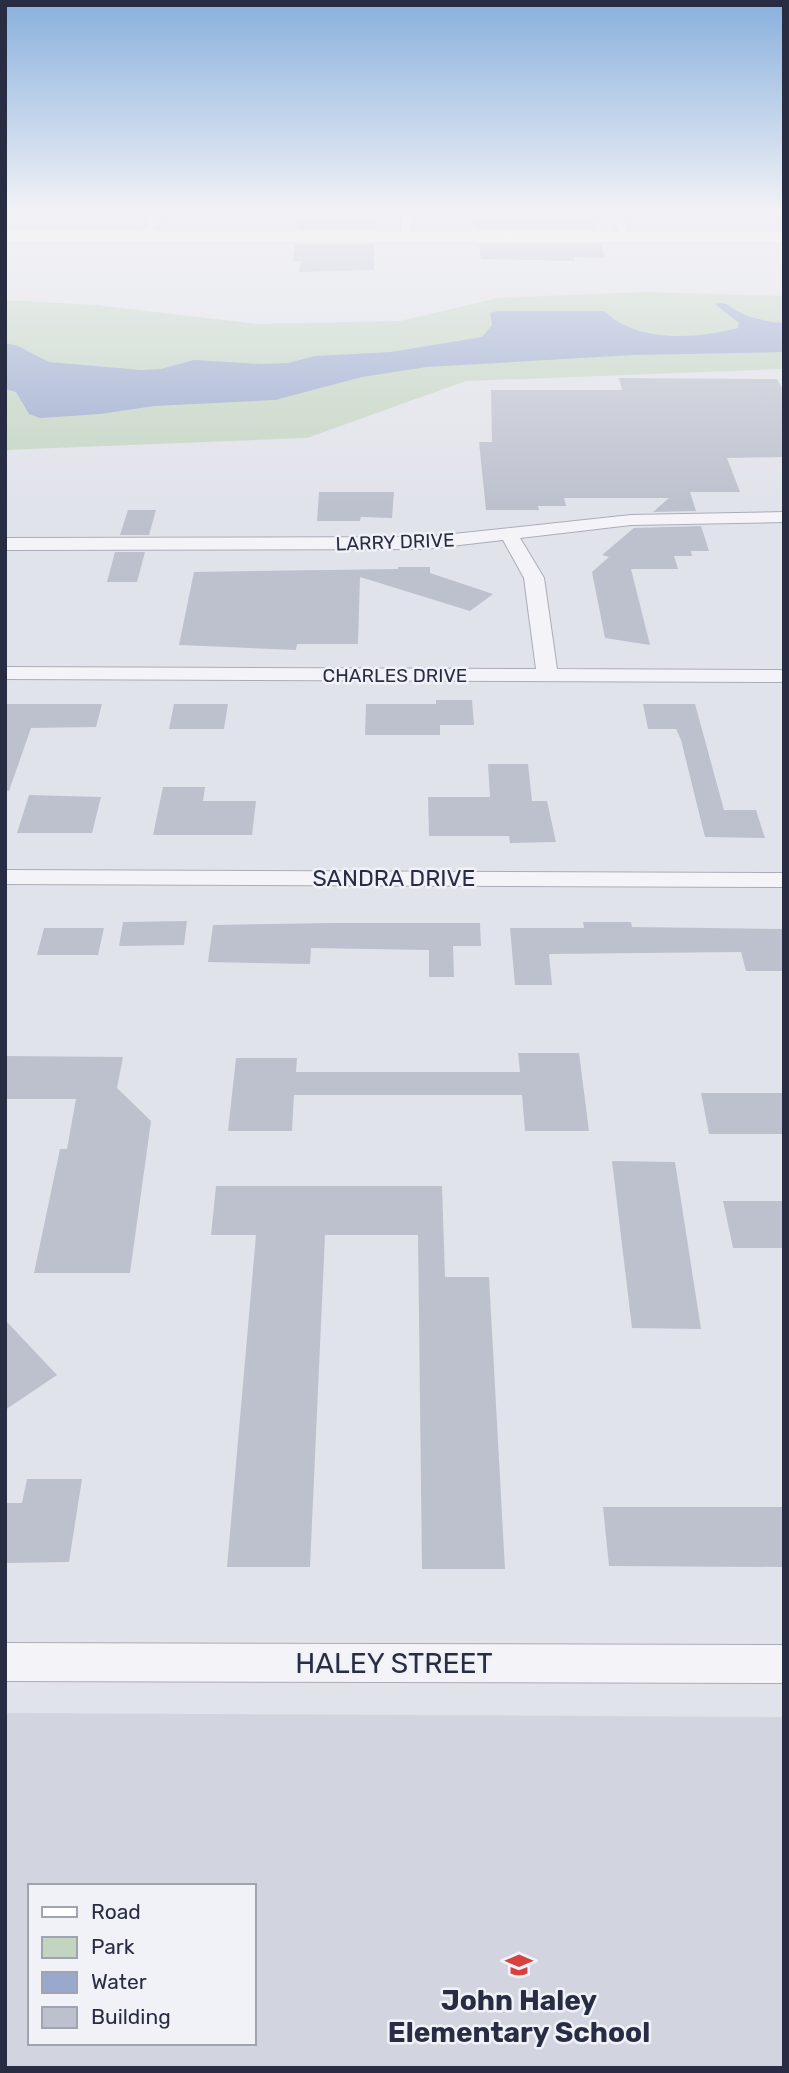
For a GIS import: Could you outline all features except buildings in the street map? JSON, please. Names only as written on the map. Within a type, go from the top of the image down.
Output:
[{"type":"street","name":"LARRY DRIVE","points":[[5,544],[425,543],[644,519],[784,517]]},
{"type":"street","points":[[509,534],[534,578],[547,675]]},
{"type":"street","name":"CHARLES DRIVE","points":[[5,673],[784,676]]},
{"type":"street","name":"SANDRA DRIVE","points":[[5,877],[784,880]]},
{"type":"street","name":"HALEY STREET","points":[[5,1662],[784,1664]]},
{"type":"shaded area","name":"John Haley Elementary School","points":[[5,1713],[784,1717],[784,2068],[5,2068]]},
{"type":"green space","points":[[5,311],[145,311],[259,324],[400,321],[444,311],[784,311],[784,369],[466,381],[307,438],[5,450]]},
{"type":"water","points":[[497,311],[604,311],[633,329],[668,336],[722,332],[738,328],[739,323],[724,311],[737,311],[755,318],[784,323],[784,352],[634,355],[427,367],[362,377],[275,400],[154,406],[100,414],[40,418],[29,414],[16,392],[5,389],[5,343],[18,346],[49,362],[141,370],[161,369],[194,360],[288,363],[315,356],[391,352],[482,337],[492,325],[490,313]]},
{"type":"place","name":"John Haley Elementary School","points":[[519,1965]]}]
